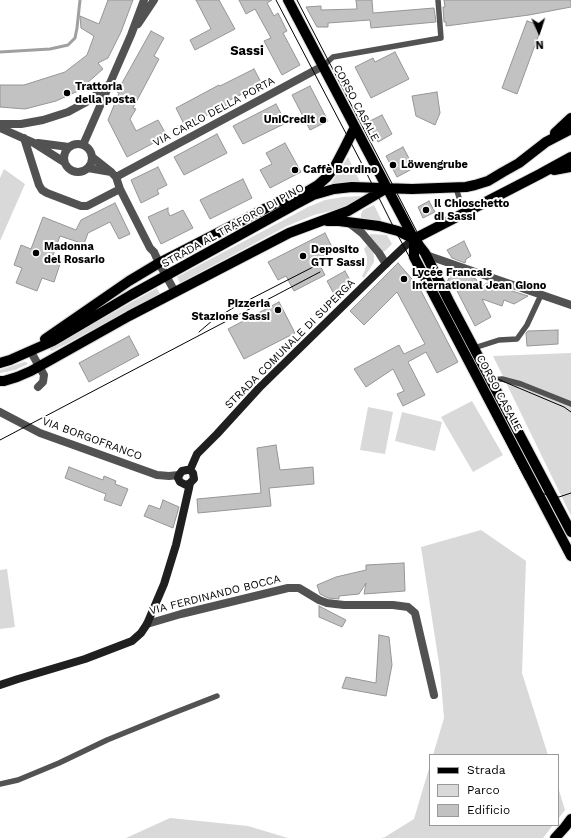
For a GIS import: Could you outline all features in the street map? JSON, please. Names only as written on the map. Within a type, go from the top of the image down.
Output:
[{"type":"main road","name":"CORSO CASALE","points":[[288,0],[414,239],[426,255],[571,532]]},
{"type":"main road","points":[[546,142],[571,118]]},
{"type":"main road","points":[[31,352],[43,340],[129,281],[159,263],[278,202],[303,194],[318,185],[334,168],[355,127]]},
{"type":"main road","points":[[546,142],[571,129]]},
{"type":"main road","name":"STRADA AL TRAFORO DI PINO","points":[[0,363],[31,352],[53,341],[125,298],[313,196],[334,189],[352,187],[412,189],[466,187],[488,181],[519,163],[546,142]]},
{"type":"main road","points":[[320,221],[348,222],[379,226],[395,230],[414,239],[571,157]]},
{"type":"main road","points":[[540,174],[571,167]]},
{"type":"main road","points":[[0,381],[17,377],[289,233],[348,211],[387,188]]},
{"type":"main road","points":[[294,205],[303,194],[321,193]]},
{"type":"main road","name":"CORSO CASALE","points":[[414,239],[414,257],[571,556]]},
{"type":"main road","points":[[555,838],[565,828],[571,819]]},
{"type":"street","points":[[83,145],[131,35],[144,0]]},
{"type":"street","points":[[131,35],[154,0]]},
{"type":"street","name":"VIA CARLO DELLA PORTA","points":[[113,174],[323,66]]},
{"type":"street","points":[[0,124],[21,124],[43,120],[68,112],[90,100],[110,83]]},
{"type":"street","points":[[0,128],[34,143],[64,162],[69,170],[79,173],[84,171],[90,165],[92,157],[91,152],[83,145],[78,144],[68,147],[34,143]]},
{"type":"street","points":[[24,138],[39,185],[42,190],[47,193],[81,206],[87,206],[120,189]]},
{"type":"street","points":[[64,162],[64,154],[68,147]]},
{"type":"street","points":[[92,157],[113,174],[150,248],[154,252],[175,292]]},
{"type":"street","points":[[88,168],[113,174]]},
{"type":"street","points":[[348,222],[362,233],[386,264]]},
{"type":"street","name":"STRADA COMUNALE DI SUPERGA","points":[[190,470],[197,454],[259,388],[386,264],[414,239]]},
{"type":"street","points":[[426,255],[571,305]]},
{"type":"street","points":[[31,352],[44,376],[43,382],[38,387]]},
{"type":"street","name":"VIA BORGOFRANCO","points":[[0,412],[40,433],[157,475],[179,475]]},
{"type":"street","points":[[0,685],[85,659],[132,641],[141,633],[147,624],[164,584],[176,545],[190,484],[194,477],[190,470],[182,471],[179,475],[179,480],[186,485],[190,484]]},
{"type":"street","name":"VIA FERDINANDO BOCCA","points":[[147,624],[181,614],[288,588],[299,588],[327,603],[344,605],[393,605],[408,607],[415,613],[434,695]]},
{"type":"lane","points":[[323,66],[334,57],[441,38],[438,0]]},
{"type":"lane","points":[[456,188],[465,213]]},
{"type":"lane","points":[[474,348],[499,340],[517,338],[527,325],[541,295]]},
{"type":"lane","points":[[491,380],[502,380],[521,384],[571,404]]},
{"type":"lane","points":[[0,784],[18,780],[164,716],[217,696]]},
{"type":"green space","points":[[348,157],[360,182],[330,185]]},
{"type":"green space","points":[[4,169],[25,184],[0,241],[0,178]]},
{"type":"green space","points":[[362,196],[363,198],[339,209],[314,215],[287,226],[180,283],[177,277],[308,207],[325,200]]},
{"type":"green space","points":[[374,205],[382,221],[361,218],[363,210]]},
{"type":"green space","points":[[370,234],[387,235],[392,244],[385,251],[381,252],[370,237]]},
{"type":"green space","points":[[367,245],[373,252],[374,262],[364,278],[362,276],[367,263],[367,257],[364,249]]},
{"type":"green space","points":[[157,288],[160,294],[66,344],[52,351],[50,350],[50,348]]},
{"type":"green space","points":[[571,353],[571,516],[493,356]]},
{"type":"green space","points":[[24,362],[28,364],[15,370],[0,373],[0,370]]},
{"type":"green space","points":[[472,401],[503,455],[473,472],[441,417]]},
{"type":"green space","points":[[368,407],[393,412],[385,454],[360,450]]},
{"type":"green space","points":[[402,412],[442,422],[435,451],[395,441]]},
{"type":"green space","points":[[481,530],[526,561],[522,673],[548,754],[433,754],[444,718],[440,670],[421,547]]},
{"type":"green space","points":[[7,569],[15,627],[0,629],[0,570]]},
{"type":"green space","points":[[429,768],[429,826],[552,826],[543,838],[381,838],[414,819]]},
{"type":"green space","points":[[559,790],[565,810],[559,818]]},
{"type":"green space","points":[[170,818],[248,826],[288,838],[126,838]]},
{"type":"building","points":[[108,0],[133,0],[121,32],[108,58],[98,63],[103,69],[78,91],[56,101],[25,109],[0,107],[0,85],[24,85],[65,72],[87,55],[94,36],[81,28],[80,16],[99,24]]},
{"type":"building","points":[[196,0],[219,0],[235,29],[195,50],[190,40],[211,29]]},
{"type":"building","points":[[239,0],[272,0],[267,3],[274,16],[278,13],[287,31],[283,33],[300,65],[282,75],[264,41],[271,38],[255,9],[246,14]]},
{"type":"building","points":[[356,0],[372,0],[373,13],[434,8],[436,22],[371,28],[370,20],[328,23],[328,27],[317,27],[306,7],[321,6],[321,10],[357,9]]},
{"type":"building","points":[[444,0],[571,0],[571,7],[529,15],[446,26],[446,22],[444,22]]},
{"type":"building","points":[[527,21],[542,26],[517,94],[502,88]]},
{"type":"building","points":[[151,31],[164,38],[154,56],[159,59],[133,108],[136,109],[130,119],[136,131],[158,120],[167,136],[127,157],[108,120],[119,93],[117,92]]},
{"type":"building","points":[[395,52],[409,79],[371,98],[355,67],[373,58],[375,62]]},
{"type":"building","points":[[254,69],[262,84],[228,101],[229,104],[185,126],[176,108],[219,85],[220,86]]},
{"type":"building","points":[[310,86],[328,121],[310,130],[292,95]]},
{"type":"building","points":[[437,92],[440,113],[435,125],[416,116],[412,96]]},
{"type":"building","points":[[276,104],[286,123],[243,144],[233,126]]},
{"type":"building","points":[[382,115],[392,134],[378,142],[368,122]]},
{"type":"building","points":[[217,134],[227,153],[184,175],[174,157]]},
{"type":"building","points":[[285,143],[301,172],[270,188],[260,170],[272,164],[266,153]]},
{"type":"building","points":[[403,147],[414,168],[397,177],[386,156]]},
{"type":"building","points":[[158,167],[167,185],[157,190],[159,194],[141,203],[131,180]]},
{"type":"building","points":[[243,179],[252,198],[210,219],[200,200]]},
{"type":"building","name":"Il Chioschetto di Sassi","points":[[429,201],[435,212],[423,218],[418,207]]},
{"type":"building","name":"Madonna del Rosario","points":[[115,203],[130,234],[119,239],[110,222],[88,233],[84,244],[60,236],[52,258],[61,261],[54,282],[42,278],[37,291],[16,283],[22,268],[14,265],[21,245],[31,249],[43,217],[76,230],[81,220]]},
{"type":"building","points":[[168,208],[170,216],[183,210],[193,228],[161,244],[148,217]]},
{"type":"building","name":"Deposito GTT Sassi","points":[[325,233],[334,251],[317,260],[325,275],[294,291],[286,276],[278,280],[268,262]]},
{"type":"building","points":[[464,241],[471,256],[466,259],[465,263],[452,258],[447,250]]},
{"type":"building","points":[[398,263],[419,287],[458,362],[437,373],[426,352],[408,362],[425,395],[403,406],[397,394],[404,391],[393,369],[366,387],[354,369],[399,345],[404,354],[425,344],[397,292],[364,325],[350,311]]},
{"type":"building","points":[[453,270],[476,279],[480,288],[487,283],[528,296],[514,304],[504,300],[502,306],[482,299],[491,317],[475,326],[454,285],[447,282]]},
{"type":"building","points":[[345,271],[352,284],[334,294],[327,281]]},
{"type":"building","points":[[279,302],[295,333],[244,359],[228,329]]},
{"type":"building","points":[[558,330],[558,344],[527,346],[526,333],[528,331]]},
{"type":"building","points":[[129,336],[139,355],[89,382],[79,363]]},
{"type":"building","points":[[276,445],[280,470],[313,467],[314,484],[269,488],[271,506],[198,513],[197,499],[261,493],[257,448]]},
{"type":"building","points":[[69,467],[103,480],[104,476],[116,481],[115,484],[128,489],[121,506],[104,500],[106,494],[65,478]]},
{"type":"building","points":[[163,500],[179,507],[173,528],[144,516],[149,505],[160,509]]},
{"type":"building","points":[[404,563],[405,591],[364,594],[366,583],[359,594],[339,596],[339,599],[328,598],[320,594],[317,585],[336,577],[366,570],[366,565]]},
{"type":"building","points":[[319,606],[346,620],[342,627],[319,617]]},
{"type":"building","points":[[379,635],[389,637],[392,665],[386,696],[342,688],[346,677],[376,683]]},
{"type":"waterway","points":[[0,52],[50,49],[68,45],[75,38],[80,0]]},
{"type":"tram line","points":[[276,0],[526,480],[536,490],[549,496],[559,497],[571,493]]},
{"type":"tram line","points":[[297,0],[490,373],[496,378],[564,407],[571,412]]},
{"type":"tram line","points":[[199,332],[213,320],[233,308],[317,265]]},
{"type":"tram line","points":[[0,440],[320,272]]},
{"type":"place","name":"Trattoria della posta","points":[[67,93]]},
{"type":"place","name":"UniCredit","points":[[323,120]]},
{"type":"place","name":"Löwengrube","points":[[393,165]]},
{"type":"place","name":"Caffè Bordino","points":[[295,170]]},
{"type":"place","name":"Il Chioschetto di Sassi","points":[[426,210]]},
{"type":"place","name":"Madonna del Rosario","points":[[36,253]]},
{"type":"place","name":"Deposito GTT Sassi","points":[[303,256]]},
{"type":"place","name":"Lycée Francais International Jean Giono","points":[[404,279]]},
{"type":"place","name":"Pizzeria Stazione Sassi","points":[[278,310]]},
{"type":"district","name":"Sassi","points":[[247,51]]}]
